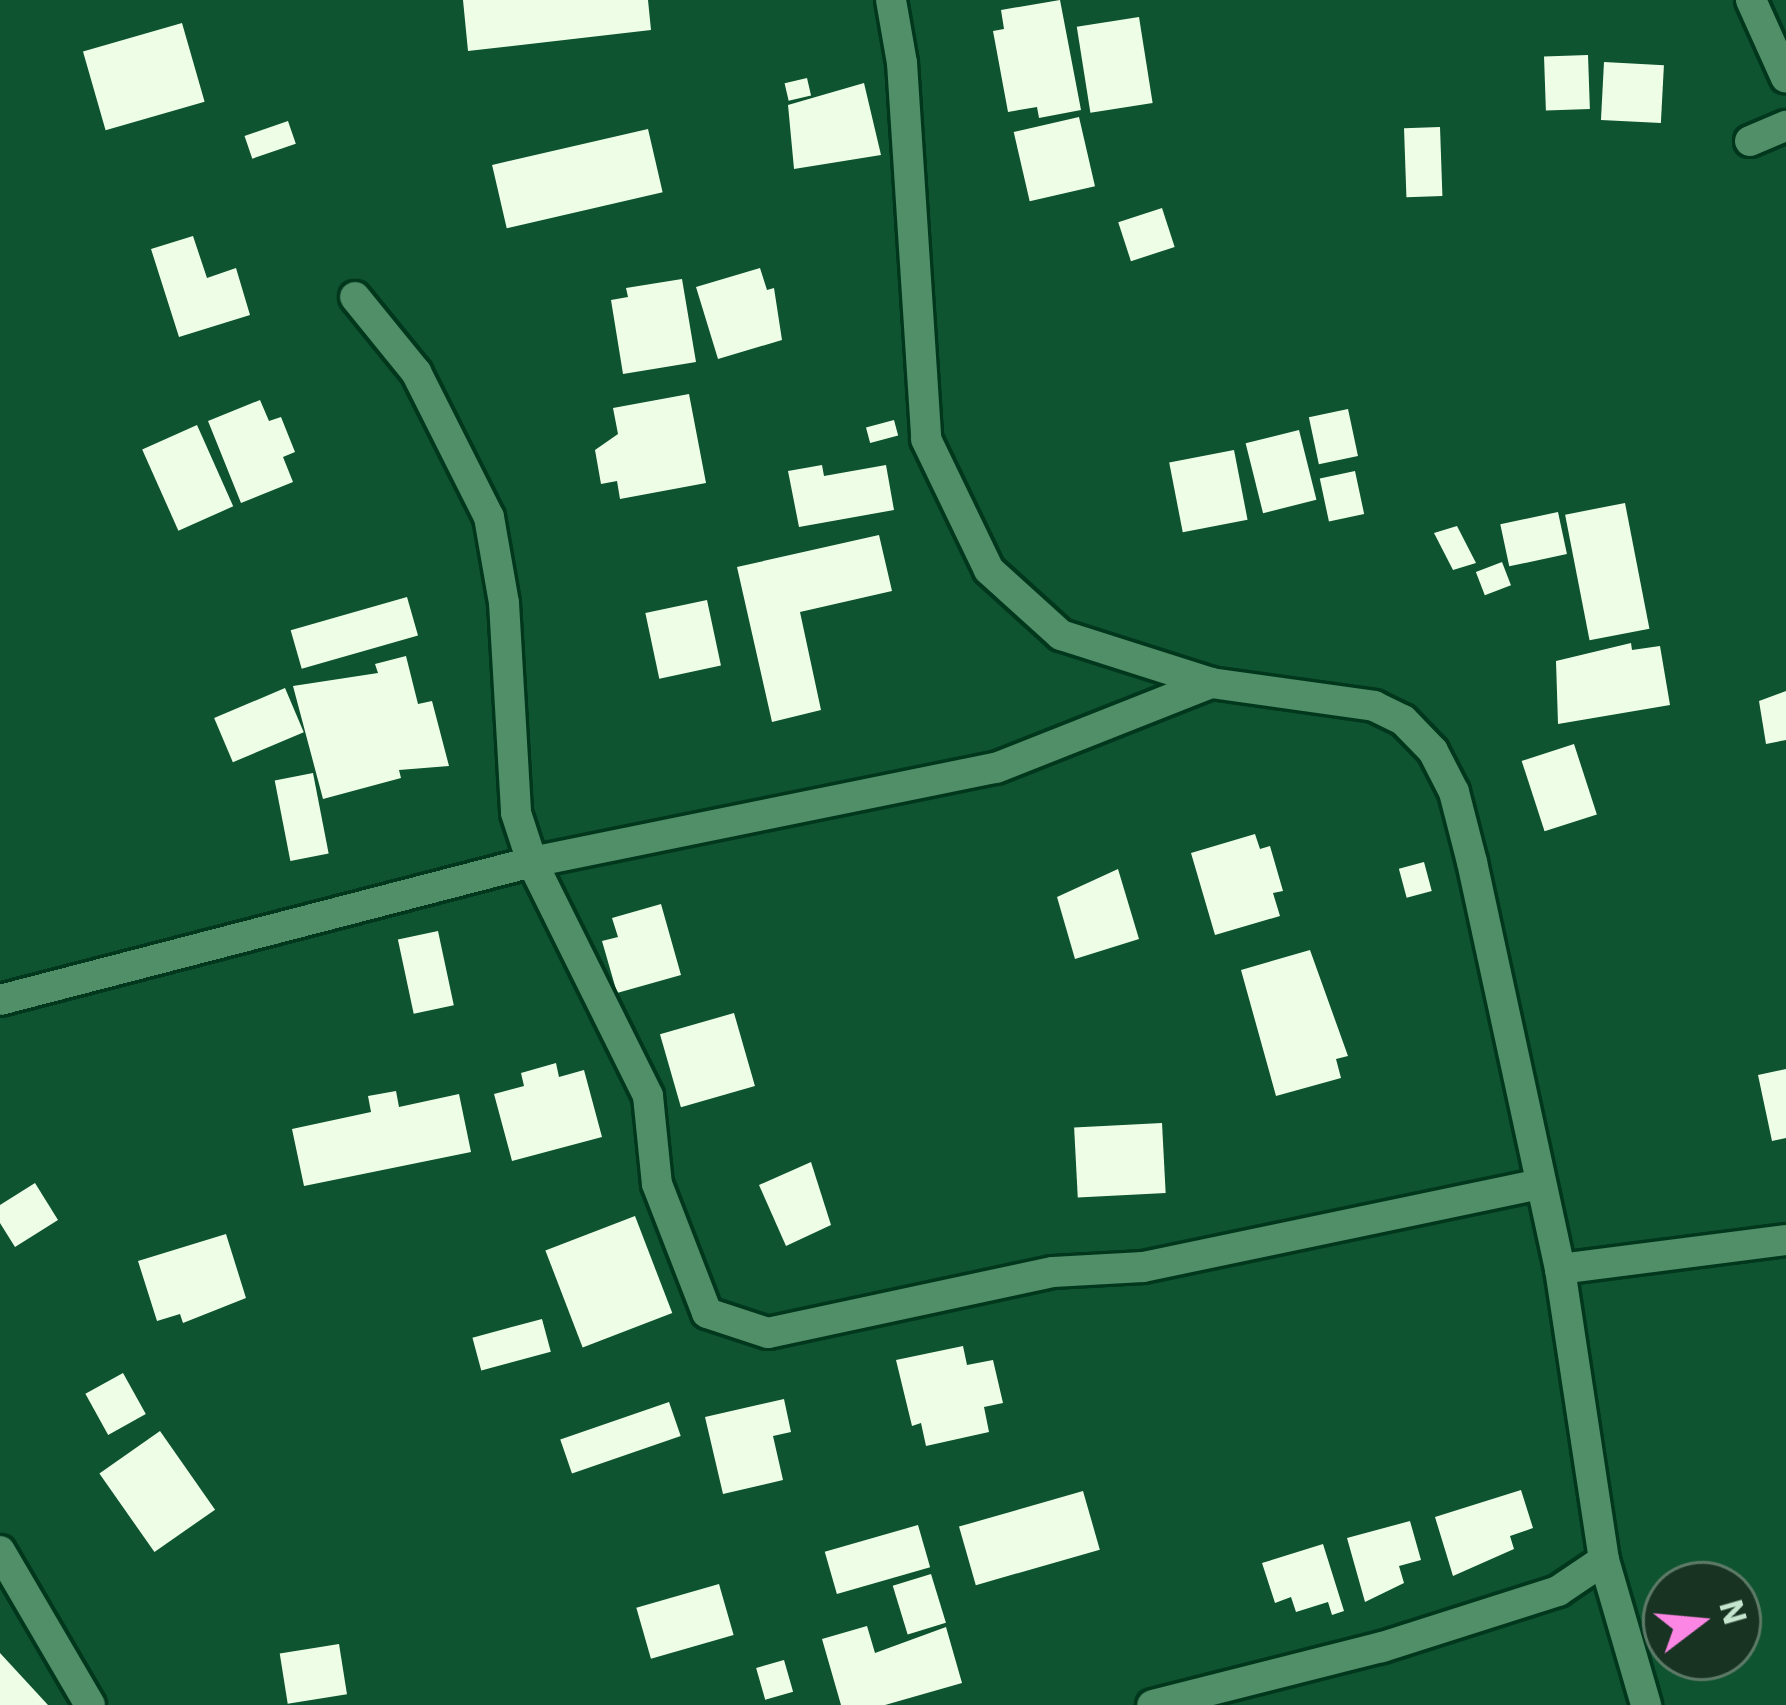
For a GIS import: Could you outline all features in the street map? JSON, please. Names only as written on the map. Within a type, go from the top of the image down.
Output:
[{"type":"street","points":[[891,0],[926,440],[988,570],[1060,635],[1211,683],[1374,706],[1403,720],[1433,751],[1454,792],[1560,1269],[1604,1560],[1646,1705]]},
{"type":"street","points":[[1751,0],[1786,78]]},
{"type":"street","points":[[1750,141],[1786,126]]},
{"type":"street","points":[[355,297],[416,372],[489,517],[504,603],[516,813],[532,862],[648,1096],[657,1184],[707,1313],[768,1333],[1053,1272],[1143,1267],[1540,1184]]},
{"type":"street","points":[[0,1000],[532,862],[996,768],[1211,683]]},
{"type":"street","points":[[1560,1269],[1786,1240]]},
{"type":"street","points":[[0,1551],[90,1705]]},
{"type":"street","points":[[1152,1705],[1382,1647],[1558,1591],[1604,1560]]},
{"type":"building","points":[[463,0],[648,0],[651,30],[468,51]]},
{"type":"building","points":[[1060,0],[1081,110],[1039,118],[1037,107],[1008,112],[993,31],[1004,29],[1001,10]]},
{"type":"building","points":[[1139,17],[1153,103],[1090,113],[1077,27]]},
{"type":"building","points":[[182,23],[205,102],[106,130],[83,51]]},
{"type":"building","points":[[1588,55],[1590,109],[1546,111],[1544,57]]},
{"type":"building","points":[[1604,62],[1664,65],[1661,123],[1601,120]]},
{"type":"building","points":[[807,78],[811,96],[789,101],[785,83]]},
{"type":"building","points":[[864,83],[881,155],[794,169],[788,105]]},
{"type":"building","points":[[1079,117],[1095,186],[1030,201],[1014,132]]},
{"type":"building","points":[[288,121],[296,144],[252,159],[245,136]]},
{"type":"building","points":[[1440,127],[1442,196],[1406,197],[1404,128]]},
{"type":"building","points":[[648,129],[663,192],[507,228],[492,165]]},
{"type":"building","points":[[1162,208],[1175,247],[1131,261],[1118,222]]},
{"type":"building","points":[[193,236],[207,278],[236,268],[250,315],[179,337],[151,249]]},
{"type":"building","points":[[760,268],[767,290],[774,288],[782,340],[718,359],[696,287]]},
{"type":"building","points":[[682,279],[696,362],[623,374],[611,300],[628,297],[626,288]]},
{"type":"building","points":[[689,394],[706,483],[620,499],[617,481],[601,484],[595,450],[618,434],[613,408]]},
{"type":"building","points":[[260,400],[269,421],[281,417],[295,452],[283,457],[293,482],[241,503],[208,421]]},
{"type":"building","points":[[1348,409],[1358,456],[1319,464],[1309,417]]},
{"type":"building","points":[[894,420],[898,435],[870,443],[866,428]]},
{"type":"building","points":[[197,425],[233,506],[178,531],[142,449]]},
{"type":"building","points":[[1299,430],[1316,500],[1263,513],[1246,443]]},
{"type":"building","points":[[1234,450],[1248,520],[1183,532],[1169,463]]},
{"type":"building","points":[[822,465],[824,476],[886,465],[894,510],[799,527],[788,471]]},
{"type":"building","points":[[1355,471],[1364,514],[1329,522],[1320,478]]},
{"type":"building","points":[[1625,503],[1649,629],[1590,640],[1565,515]]},
{"type":"building","points":[[1558,512],[1567,554],[1509,566],[1500,524]]},
{"type":"building","points":[[1457,526],[1476,563],[1453,570],[1434,533]]},
{"type":"building","points":[[879,535],[892,591],[800,612],[821,710],[772,722],[737,567]]},
{"type":"building","points":[[1502,562],[1511,585],[1485,595],[1476,572]]},
{"type":"building","points":[[407,597],[418,635],[302,669],[291,630]]},
{"type":"building","points":[[707,600],[721,666],[659,679],[645,613]]},
{"type":"building","points":[[1631,643],[1632,650],[1660,646],[1670,705],[1558,724],[1556,661]]},
{"type":"building","points":[[406,656],[418,704],[432,701],[449,766],[399,770],[401,778],[323,799],[293,686],[378,673],[375,664]]},
{"type":"building","points":[[285,688],[304,732],[233,762],[214,718]]},
{"type":"building","points":[[1786,691],[1786,740],[1766,744],[1759,701]]},
{"type":"building","points":[[1574,744],[1597,814],[1545,831],[1522,761]]},
{"type":"building","points":[[313,773],[329,853],[290,861],[275,780]]},
{"type":"building","points":[[1255,834],[1260,849],[1270,846],[1283,891],[1273,893],[1280,916],[1215,935],[1191,853]]},
{"type":"building","points":[[1424,862],[1432,891],[1407,898],[1399,869]]},
{"type":"building","points":[[1118,869],[1139,939],[1075,959],[1057,897]]},
{"type":"building","points":[[661,904],[681,975],[617,993],[602,941],[618,937],[612,918]]},
{"type":"building","points":[[438,931],[454,1005],[414,1014],[398,940]]},
{"type":"building","points":[[1310,950],[1348,1056],[1336,1059],[1341,1078],[1276,1096],[1241,970]]},
{"type":"building","points":[[734,1013],[755,1086],[681,1107],[660,1034]]},
{"type":"building","points":[[556,1063],[559,1077],[584,1070],[602,1137],[512,1161],[494,1094],[524,1086],[521,1073]]},
{"type":"building","points":[[1786,1069],[1786,1138],[1772,1141],[1758,1075]]},
{"type":"building","points":[[396,1091],[399,1107],[459,1094],[471,1152],[304,1186],[292,1129],[371,1112],[368,1096]]},
{"type":"building","points":[[1162,1123],[1166,1193],[1078,1198],[1074,1128]]},
{"type":"building","points":[[811,1162],[831,1225],[786,1246],[759,1185]]},
{"type":"building","points":[[35,1183],[58,1220],[15,1247],[0,1223],[0,1205]]},
{"type":"building","points":[[635,1216],[672,1313],[583,1347],[545,1250]]},
{"type":"building","points":[[226,1234],[246,1298],[183,1323],[180,1314],[157,1321],[138,1261]]},
{"type":"building","points":[[542,1319],[551,1352],[481,1370],[472,1338]]},
{"type":"building","points":[[963,1346],[967,1365],[993,1360],[1003,1403],[984,1407],[989,1432],[926,1446],[921,1423],[912,1426],[896,1360]]},
{"type":"building","points":[[123,1373],[146,1414],[108,1435],[85,1394]]},
{"type":"building","points":[[784,1399],[791,1432],[773,1436],[783,1480],[723,1494],[705,1417]]},
{"type":"building","points":[[669,1402],[681,1436],[572,1473],[560,1439]]},
{"type":"building","points":[[160,1431],[215,1510],[154,1552],[99,1473]]},
{"type":"building","points":[[1521,1490],[1533,1528],[1510,1536],[1514,1549],[1453,1576],[1435,1517]]},
{"type":"building","points":[[1083,1491],[1100,1550],[976,1585],[959,1527]]},
{"type":"building","points":[[1410,1521],[1421,1560],[1399,1566],[1404,1583],[1365,1602],[1347,1538]]},
{"type":"building","points":[[918,1525],[930,1567],[837,1594],[825,1552]]},
{"type":"building","points":[[1323,1544],[1344,1611],[1332,1615],[1328,1602],[1296,1612],[1291,1597],[1275,1603],[1262,1563]]},
{"type":"building","points":[[931,1574],[946,1623],[908,1634],[893,1586]]},
{"type":"building","points":[[719,1584],[734,1635],[651,1659],[636,1608]]},
{"type":"building","points":[[867,1626],[875,1653],[946,1627],[962,1683],[885,1705],[841,1705],[822,1639]]},
{"type":"building","points":[[339,1644],[347,1694],[288,1704],[280,1653]]},
{"type":"building","points":[[0,1653],[48,1705],[0,1705]]},
{"type":"building","points":[[784,1660],[793,1692],[765,1700],[756,1668]]}]
